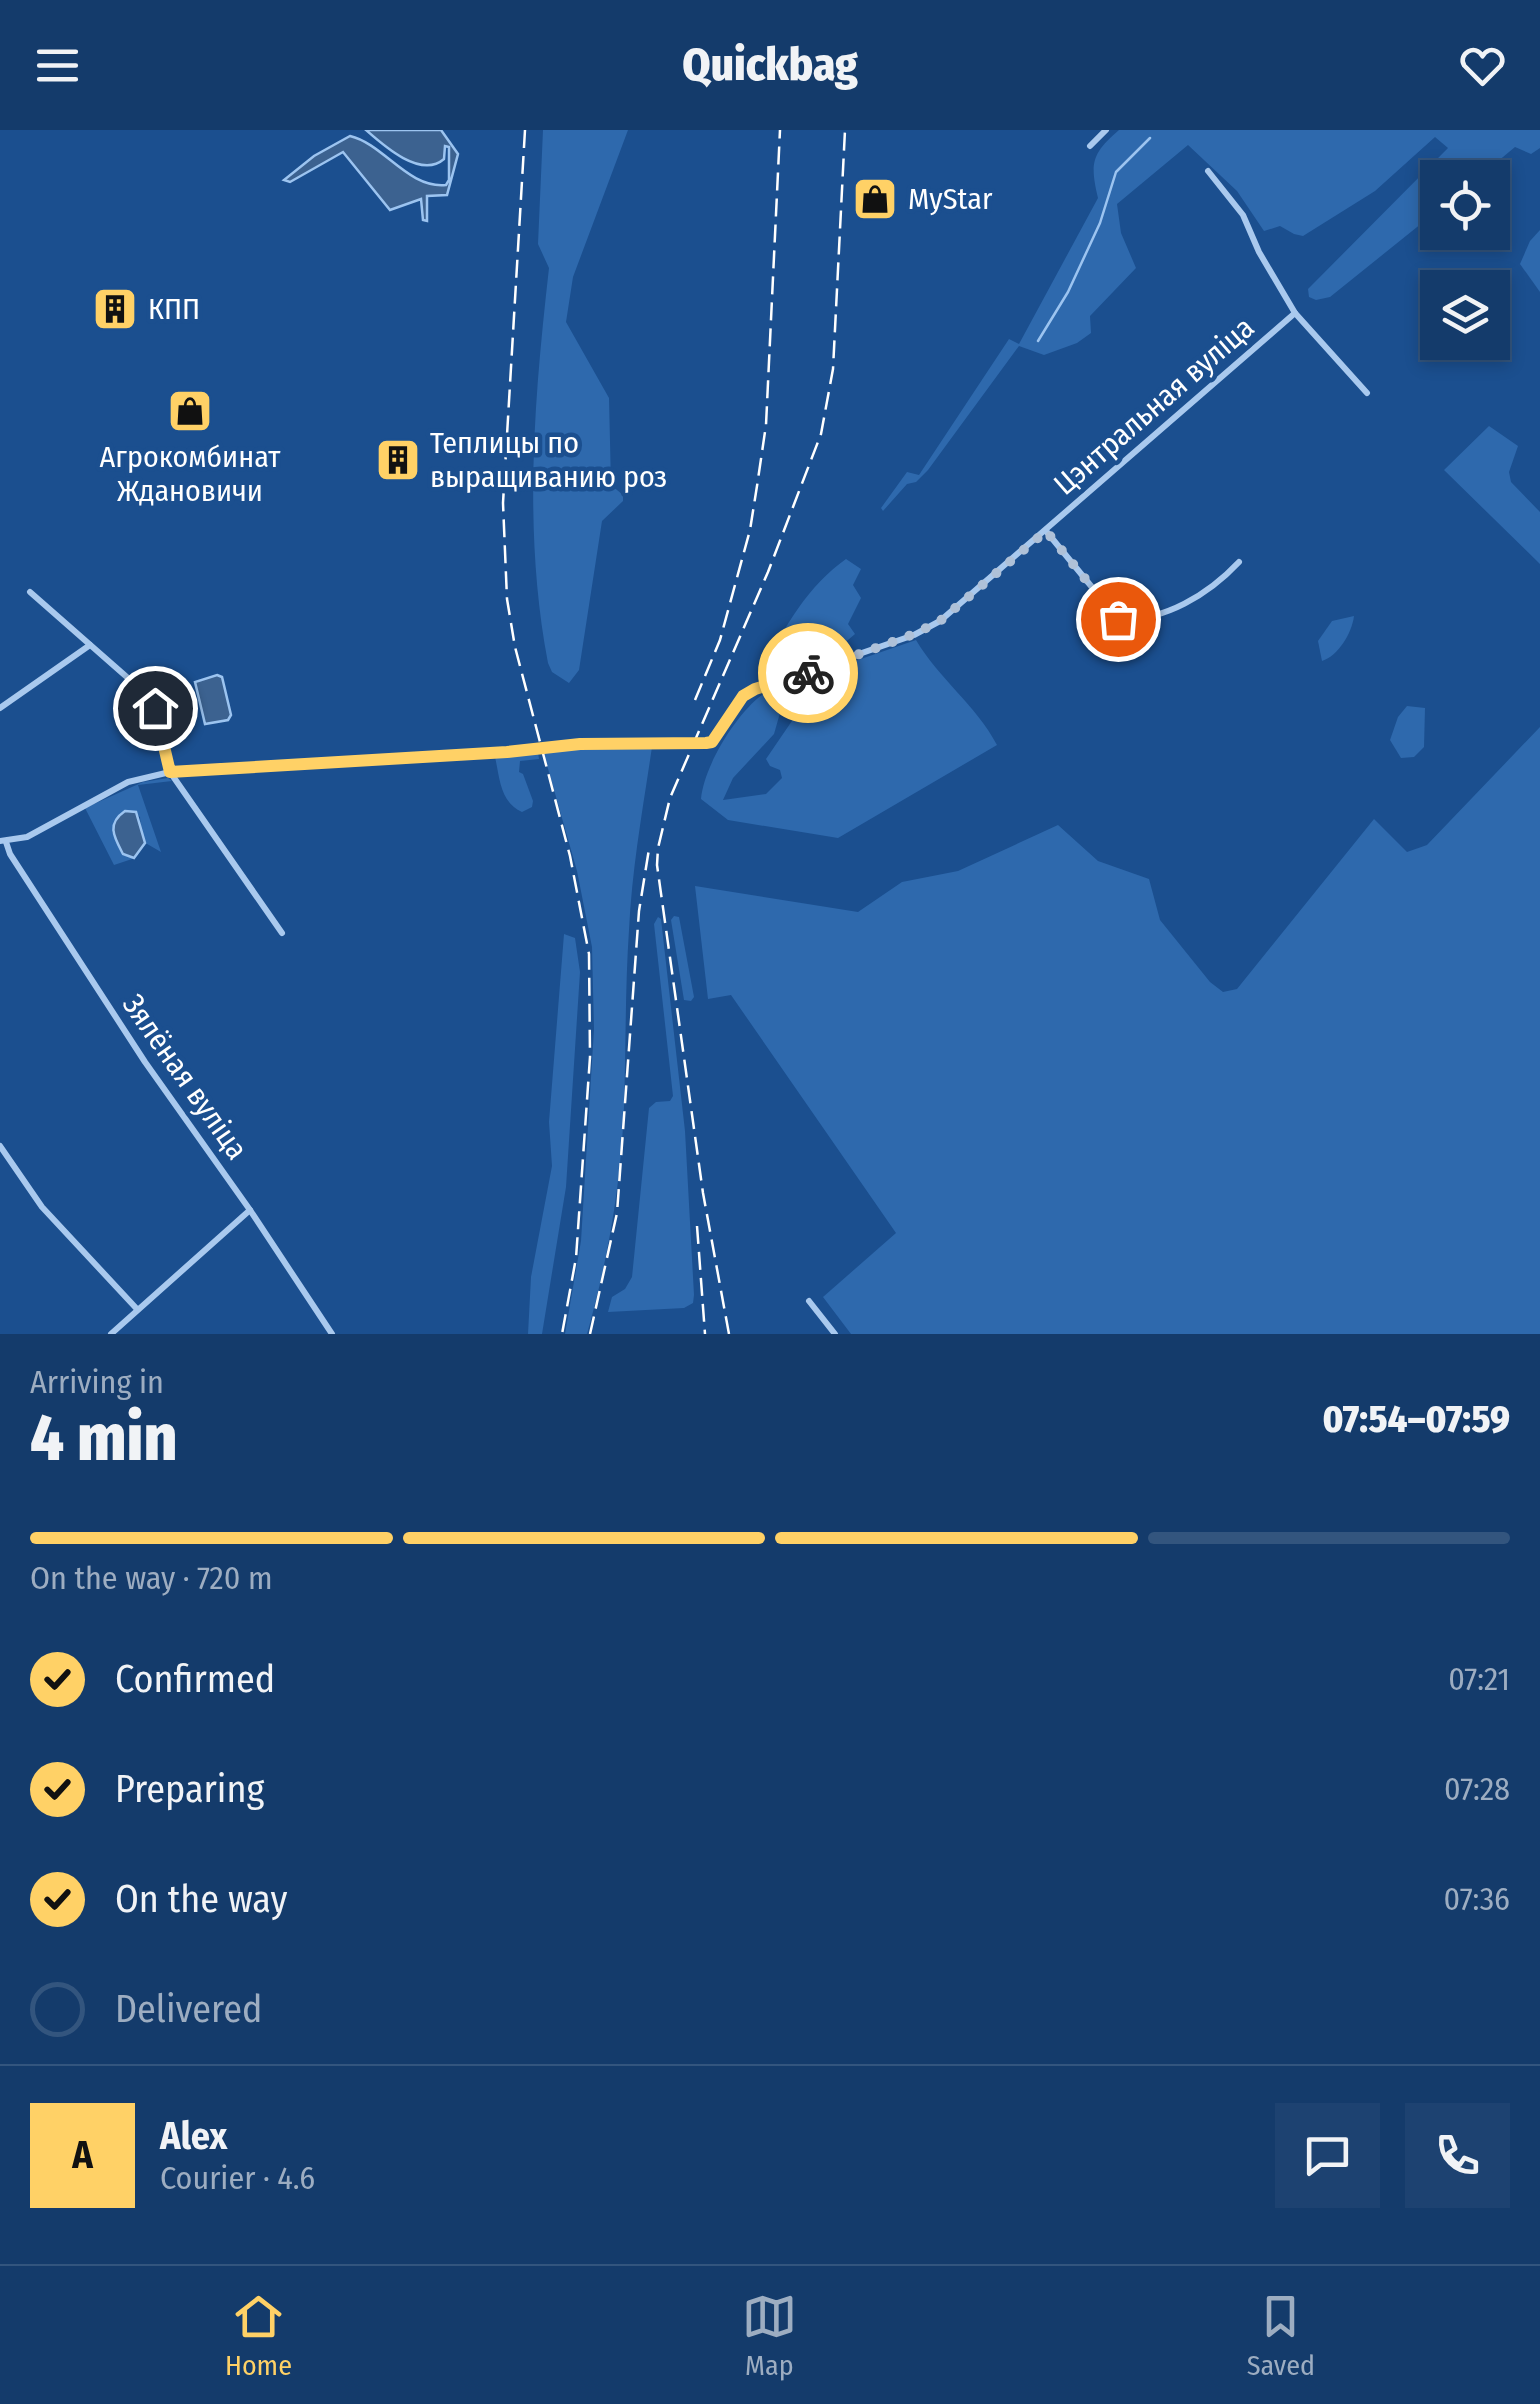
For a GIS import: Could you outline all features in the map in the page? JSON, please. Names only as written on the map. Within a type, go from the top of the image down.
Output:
[{"type":"street","points":[[1090,146],[1106,130]]},
{"type":"street","points":[[1208,170],[1242,215],[1295,313],[1368,393]]},
{"type":"street","name":"Цэнтральная вуліца","points":[[3,842],[27,837],[114,788],[170,772],[507,752],[580,744],[712,742],[743,696],[755,689],[940,621],[1295,313]]},
{"type":"street","points":[[1046,531],[1118,619],[1132,619],[1192,602],[1239,562]]},
{"type":"street","points":[[30,592],[146,694],[155,708],[170,772],[282,933]]},
{"type":"street","points":[[0,708],[90,645]]},
{"type":"street","name":"Зялёная вуліца","points":[[3,842],[127,1036],[332,1334]]},
{"type":"street","points":[[0,1146],[42,1207],[136,1308]]},
{"type":"street","points":[[111,1334],[250,1210]]},
{"type":"street","points":[[809,1301],[835,1334]]},
{"type":"shaded area","points":[[366,130],[441,130],[458,154],[447,195],[427,196],[427,221],[423,220],[421,199],[390,210],[343,152],[290,182],[284,180],[314,156],[350,136],[420,180],[446,185],[449,147],[445,146],[444,159],[435,164],[414,163]]},
{"type":"shaded area","points":[[543,130],[628,130],[573,277],[566,322],[609,398],[611,485],[623,495],[623,501],[602,521],[579,670],[569,683],[552,672],[548,663],[540,614],[533,515],[539,367],[549,268],[538,244]]},
{"type":"shaded area","points":[[1119,130],[1540,130],[1540,148],[1531,154],[1515,147],[1499,160],[1436,160],[1448,148],[1435,137],[1375,191],[1303,236],[1280,226],[1264,231],[1237,191],[1188,145],[1117,204],[1121,233],[1136,268],[1090,316],[1091,333],[1077,343],[1044,355],[1019,346],[928,470],[916,482],[907,484],[883,511],[881,508],[907,472],[919,475],[1009,339],[1019,344],[1098,198],[1094,168],[1103,146]]},
{"type":"shaded area","points":[[1420,176],[1420,225],[1330,297],[1316,300],[1309,297],[1308,289]]},
{"type":"shaded area","points":[[1540,230],[1540,292],[1520,264],[1530,241]]},
{"type":"shaded area","points":[[1489,426],[1518,446],[1509,472],[1511,482],[1540,512],[1540,564],[1444,470]]},
{"type":"shaded area","points":[[846,559],[861,569],[853,585],[861,598],[848,624],[855,634],[821,663],[771,678],[766,668],[789,623],[809,594]]},
{"type":"shaded area","points":[[1354,616],[1343,643],[1322,661],[1318,641],[1332,621]]},
{"type":"shaded area","points":[[916,640],[997,745],[838,838],[728,820],[701,799],[708,772],[723,742],[762,695],[792,682],[797,688],[780,713],[774,734],[733,778],[723,800],[766,794],[782,778],[780,770],[770,766],[766,759],[826,671]]},
{"type":"shaded area","points":[[222,677],[231,715],[228,720],[205,724],[195,682]]},
{"type":"shaded area","points":[[1407,706],[1425,708],[1424,747],[1414,757],[1401,758],[1390,740],[1398,717]]},
{"type":"shaded area","points":[[1540,727],[1540,1334],[851,1334],[823,1297],[896,1233],[731,995],[708,999],[695,886],[858,912],[902,882],[958,871],[1058,825],[1098,861],[1149,879],[1160,920],[1210,982],[1223,992],[1237,989],[1374,819],[1407,852],[1427,845]]},
{"type":"shaded area","points":[[652,747],[630,907],[624,1107],[617,1193],[587,1334],[565,1334],[581,1241],[594,1029],[592,947],[577,871],[543,751]]},
{"type":"shaded area","points":[[538,752],[539,759],[520,761],[519,772],[533,801],[532,807],[522,812],[505,796],[495,757]]},
{"type":"shaded area","points":[[168,778],[172,781],[138,785],[161,852],[142,841],[140,817],[126,811],[112,832],[123,855],[135,858],[114,865],[85,808],[143,782]]},
{"type":"shaded area","points":[[125,811],[136,812],[145,843],[134,858],[123,854],[114,831],[115,821]]},
{"type":"shaded area","points":[[658,917],[685,1131],[693,1303],[684,1308],[608,1312],[612,1297],[625,1289],[632,1277],[649,1108],[656,1102],[670,1101],[673,1096],[654,924]]},
{"type":"shaded area","points":[[679,917],[694,997],[691,1001],[684,1000],[671,920]]},
{"type":"shaded area","points":[[564,934],[575,938],[580,972],[566,1187],[542,1334],[528,1334],[531,1277],[552,1166],[549,1122]]},
{"type":"waterway","points":[[1038,341],[1068,292],[1100,223],[1116,172],[1150,138]]},
{"type":"railway","points":[[525,130],[503,503],[507,599],[515,647],[570,856],[589,954],[590,1057],[576,1258],[562,1334]]},
{"type":"railway","points":[[695,700],[720,640],[750,530],[757,486],[766,425],[780,130]]},
{"type":"railway","points":[[729,1334],[703,1193],[657,865],[658,848],[670,798],[768,572],[821,434],[833,369],[845,130]]},
{"type":"railway","points":[[590,1334],[617,1213],[639,911],[649,849]]},
{"type":"railway","points":[[697,1226],[705,1334]]},
{"type":"way so far","points":[[808,673],[940,621],[1046,531],[1118,619]]},
{"type":"place","name":"MyStar","points":[[875,199]]},
{"type":"place","name":"КПП","points":[[115,309]]},
{"type":"place","name":"Агрокомбинат Ждановичи","points":[[190,411]]},
{"type":"place","name":"Теплицы по выращиванию роз","points":[[398,460]]},
{"type":"route","points":[[155,708],[170,772],[507,752],[580,744],[706,743],[720,732],[743,696],[808,673]]}]
